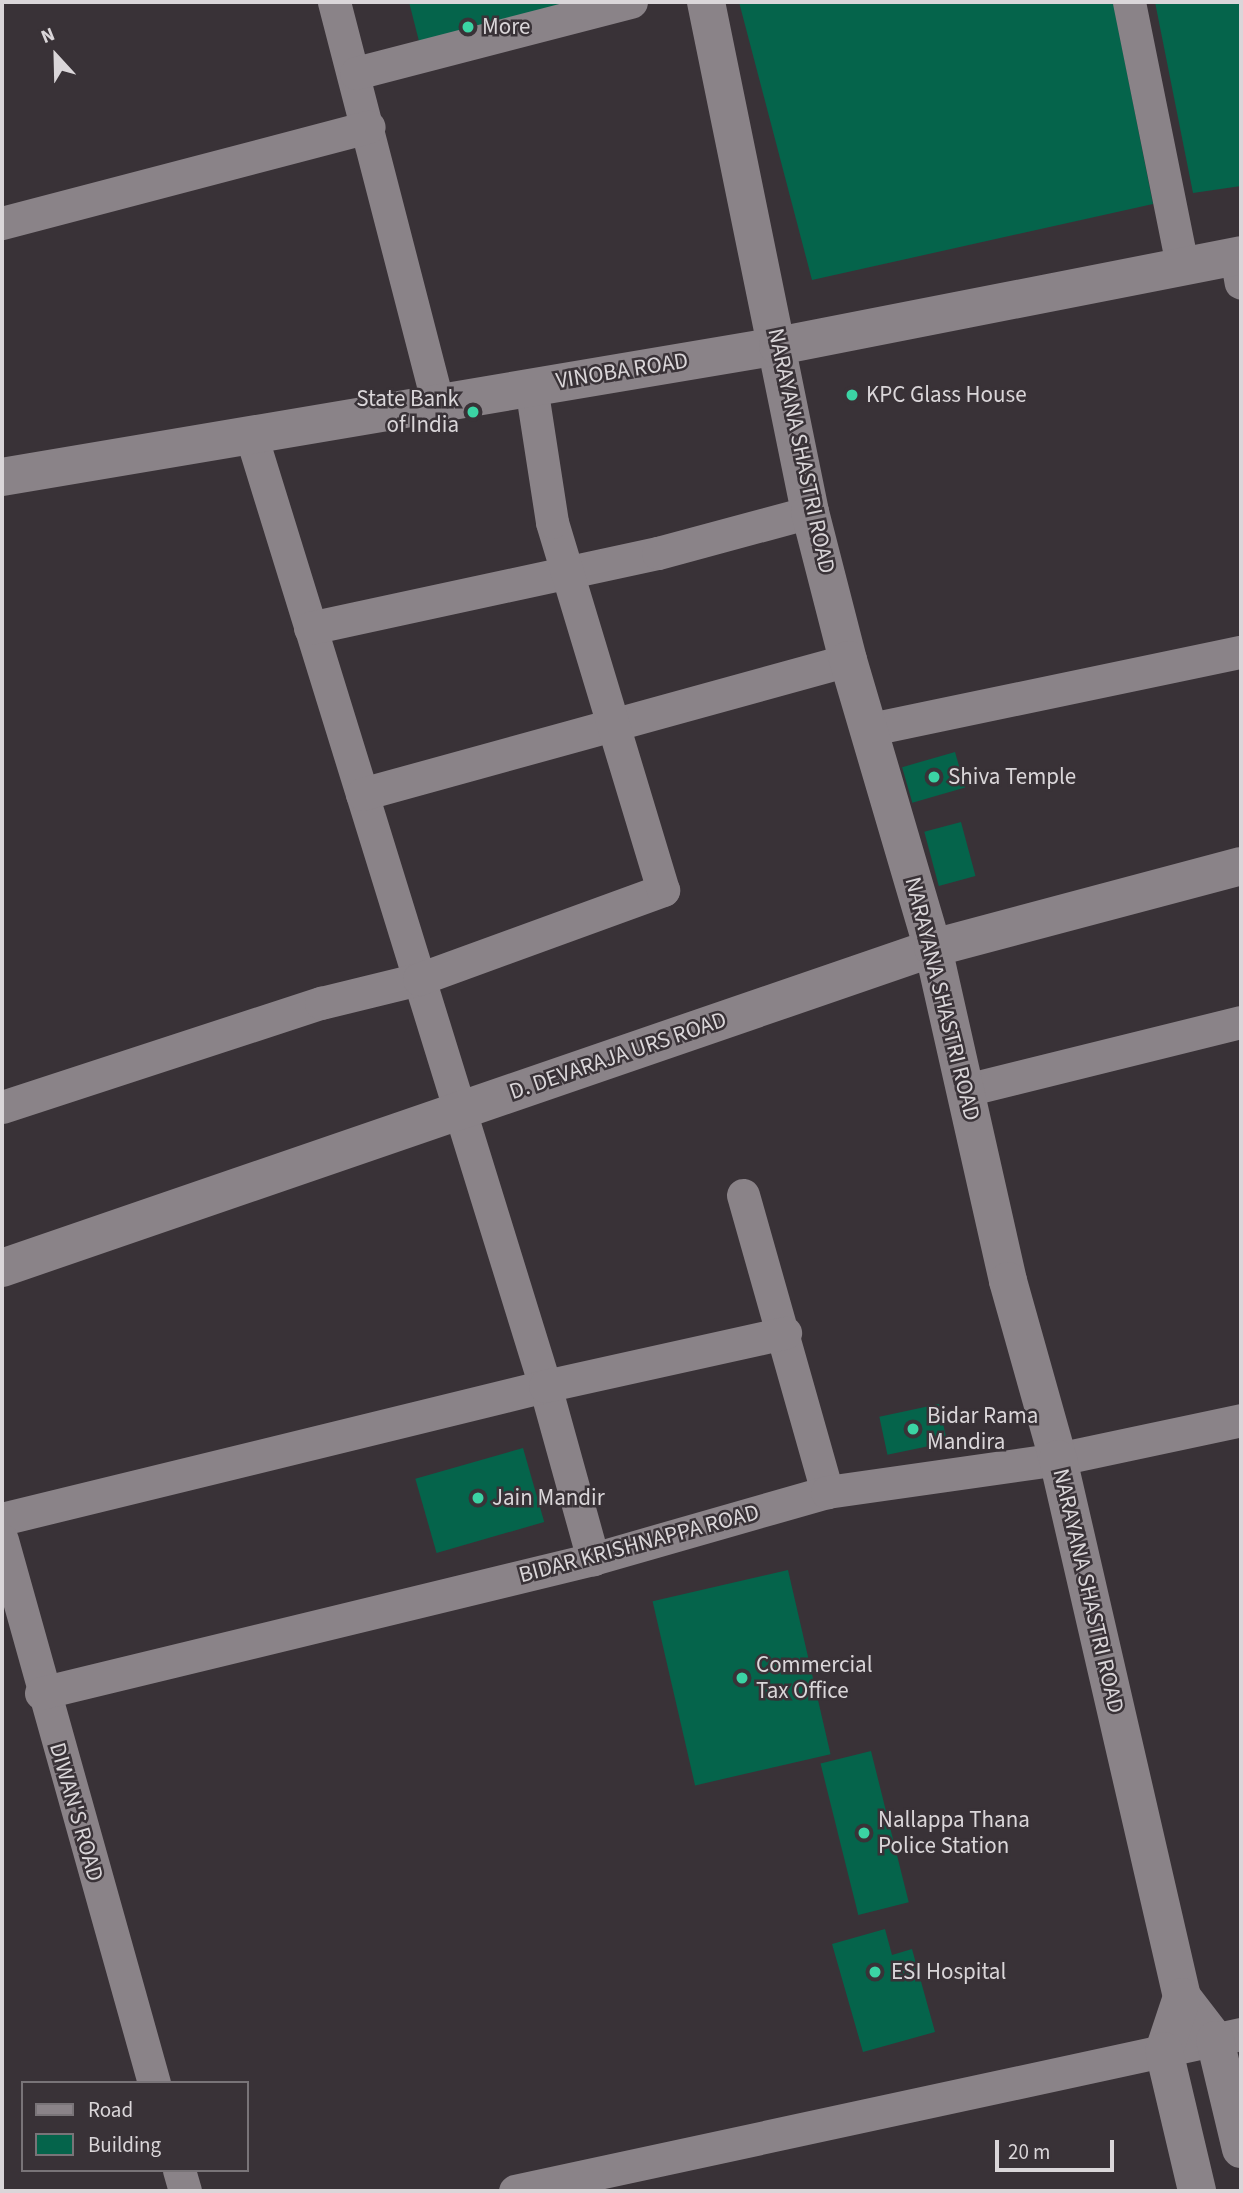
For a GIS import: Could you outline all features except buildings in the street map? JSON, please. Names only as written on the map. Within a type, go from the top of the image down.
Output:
[{"type":"street","points":[[334,2],[356,73],[438,403]]},
{"type":"street","points":[[356,73],[631,2]]},
{"type":"street","name":"NARAYANA SHASTRI ROAD","points":[[706,2],[810,512],[848,660],[872,729],[933,948],[1009,1281],[1058,1459],[1182,1997],[1228,2037],[1241,2149]]},
{"type":"street","points":[[1129,2],[1182,265]]},
{"type":"street","points":[[2,223],[369,127]]},
{"type":"street","name":"VINOBA ROAD","points":[[2,477],[778,346],[1182,265],[1240,265]]},
{"type":"street","points":[[2,1107],[321,1003],[419,979],[663,890],[611,726],[552,522],[531,386]]},
{"type":"street","points":[[251,435],[545,1386],[593,1559]]},
{"type":"street","points":[[310,628],[567,573],[810,512]]},
{"type":"street","points":[[872,729],[1241,652]]},
{"type":"street","points":[[362,794],[848,660]]},
{"type":"street","name":"D. DEVARAJA URS ROAD","points":[[2,1268],[933,948],[1241,866]]},
{"type":"street","points":[[965,1090],[1241,1021]]},
{"type":"street","points":[[743,1195],[785,1333],[827,1492]]},
{"type":"street","points":[[2,1519],[545,1386],[785,1333]]},
{"type":"street","name":"BIDAR KRISHNAPPA ROAD","points":[[41,1693],[593,1559],[827,1492],[1058,1459],[1241,1420]]},
{"type":"street","name":"DIWAN'S ROAD","points":[[2,1540],[41,1693],[153,2081]]},
{"type":"street","points":[[1182,1997],[1164,2051],[1197,2191]]},
{"type":"street","points":[[515,2191],[1228,2037]]},
{"type":"street","points":[[180,2172],[185,2191]]},
{"type":"place","name":"More","points":[[468,27]]},
{"type":"place","name":"KPC Glass House","points":[[852,395]]},
{"type":"place","name":"State Bank of India","points":[[473,412]]},
{"type":"place","name":"Shiva Temple","points":[[934,777]]},
{"type":"place","name":"Bidar Rama Mandira","points":[[913,1429]]},
{"type":"place","name":"Jain Mandir","points":[[478,1498]]},
{"type":"place","name":"Commercial Tax Office","points":[[742,1678]]},
{"type":"place","name":"Nallappa Thana Police Station","points":[[864,1833]]},
{"type":"place","name":"ESI Hospital","points":[[875,1972]]}]
